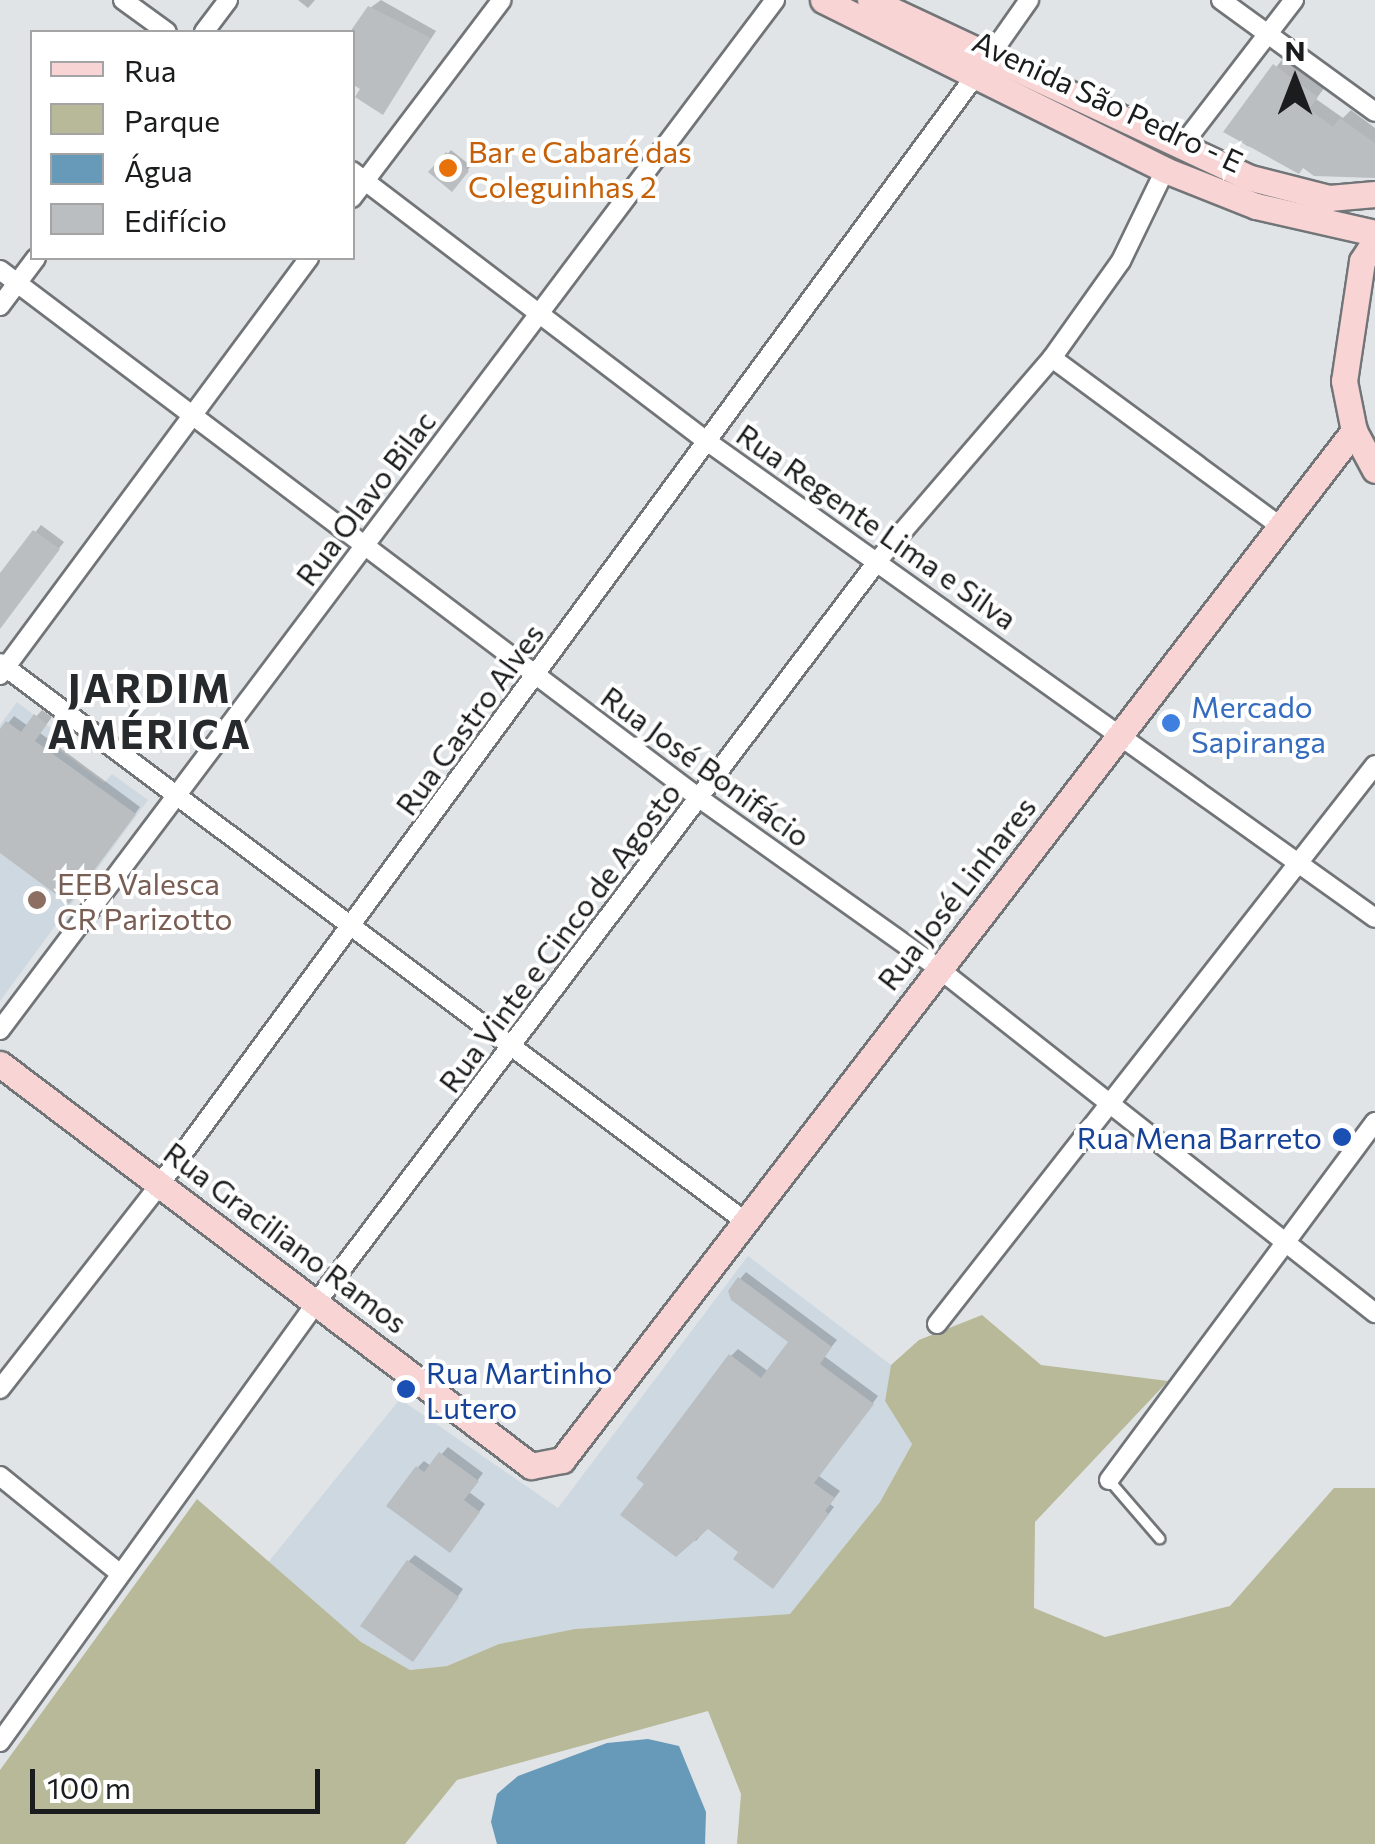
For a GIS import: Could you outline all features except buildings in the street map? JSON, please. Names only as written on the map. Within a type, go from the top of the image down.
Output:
[{"type":"street","points":[[122,0],[164,30]]},
{"type":"street","points":[[206,30],[228,0]]},
{"type":"street","points":[[359,176],[502,0]]},
{"type":"street","name":"Rua Olavo Bilac","points":[[0,1030],[775,0]]},
{"type":"street","name":"Avenida São Pedro - E","points":[[823,0],[1180,148],[1295,191],[1329,198],[1375,195]]},
{"type":"street","name":"Avenida São Pedro - E","points":[[870,0],[1165,170],[1256,206],[1375,233]]},
{"type":"street","name":"Rua Castro Alves","points":[[0,1390],[162,1184],[1028,0]]},
{"type":"street","points":[[1222,0],[1375,112]]},
{"type":"street","points":[[1180,148],[1294,0]]},
{"type":"street","name":"Rua Vinte e Cinco de Agosto","points":[[0,1742],[118,1572],[316,1303],[879,559],[1052,358],[1121,261],[1165,170]]},
{"type":"street","name":"Rua Regente Lima e Silva","points":[[359,176],[708,442],[879,559],[1375,918]]},
{"type":"street","points":[[1375,195],[1375,233]]},
{"type":"street","points":[[1375,241],[1362,260],[1344,381],[1354,430],[1375,470]]},
{"type":"street","points":[[0,306],[34,260]]},
{"type":"street","points":[[308,260],[2,669],[352,924],[746,1222]]},
{"type":"street","name":"Rua José Bonifácio","points":[[0,270],[699,798],[938,968],[1375,1312]]},
{"type":"street","points":[[1351,322],[1375,295]]},
{"type":"street","points":[[1052,358],[1280,527]]},
{"type":"street","name":"Rua José Linhares","points":[[531,1466],[562,1460],[1354,430]]},
{"type":"street","points":[[937,1324],[1375,764]]},
{"type":"street","name":"Rua Graciliano Ramos","points":[[0,1064],[531,1466]]},
{"type":"street","points":[[1109,1480],[1375,1122]]},
{"type":"street","points":[[0,1476],[118,1572]]},
{"type":"lane","points":[[1109,1480],[1159,1538]]},
{"type":"shaded area","name":"EEB Valesca CR Parizotto","points":[[17,702],[55,731],[48,742],[104,783],[112,774],[148,800],[0,1001],[0,725]]},
{"type":"shaded area","points":[[748,1256],[891,1365],[885,1401],[912,1443],[880,1502],[790,1614],[575,1629],[499,1644],[447,1666],[410,1670],[361,1642],[266,1565],[400,1399],[558,1508]]},
{"type":"green space","points":[[982,1315],[1041,1365],[1168,1381],[1035,1522],[1034,1608],[1105,1637],[1230,1606],[1334,1488],[1375,1488],[1375,1844],[737,1844],[741,1794],[708,1711],[457,1780],[405,1844],[0,1844],[0,1770],[197,1499],[361,1642],[410,1670],[447,1666],[499,1644],[575,1629],[790,1614],[880,1502],[912,1444],[885,1401],[891,1365],[919,1340]]},
{"type":"water","points":[[648,1739],[679,1746],[706,1812],[705,1844],[497,1844],[491,1822],[497,1794],[518,1776],[607,1743]]},
{"type":"place","name":"Bar e Cabaré das Coleguinhas 2","points":[[448,168]]},
{"type":"place","name":"Mercado Sapiranga","points":[[1171,723]]},
{"type":"place","name":"EEB Valesca CR Parizotto","points":[[37,900]]},
{"type":"place","name":"Rua Mena Barreto","points":[[1342,1137]]},
{"type":"place","name":"Rua Martinho Lutero","points":[[406,1389]]},
{"type":"district","name":"JARDIM AMÉRICA","points":[[150,710]]}]
